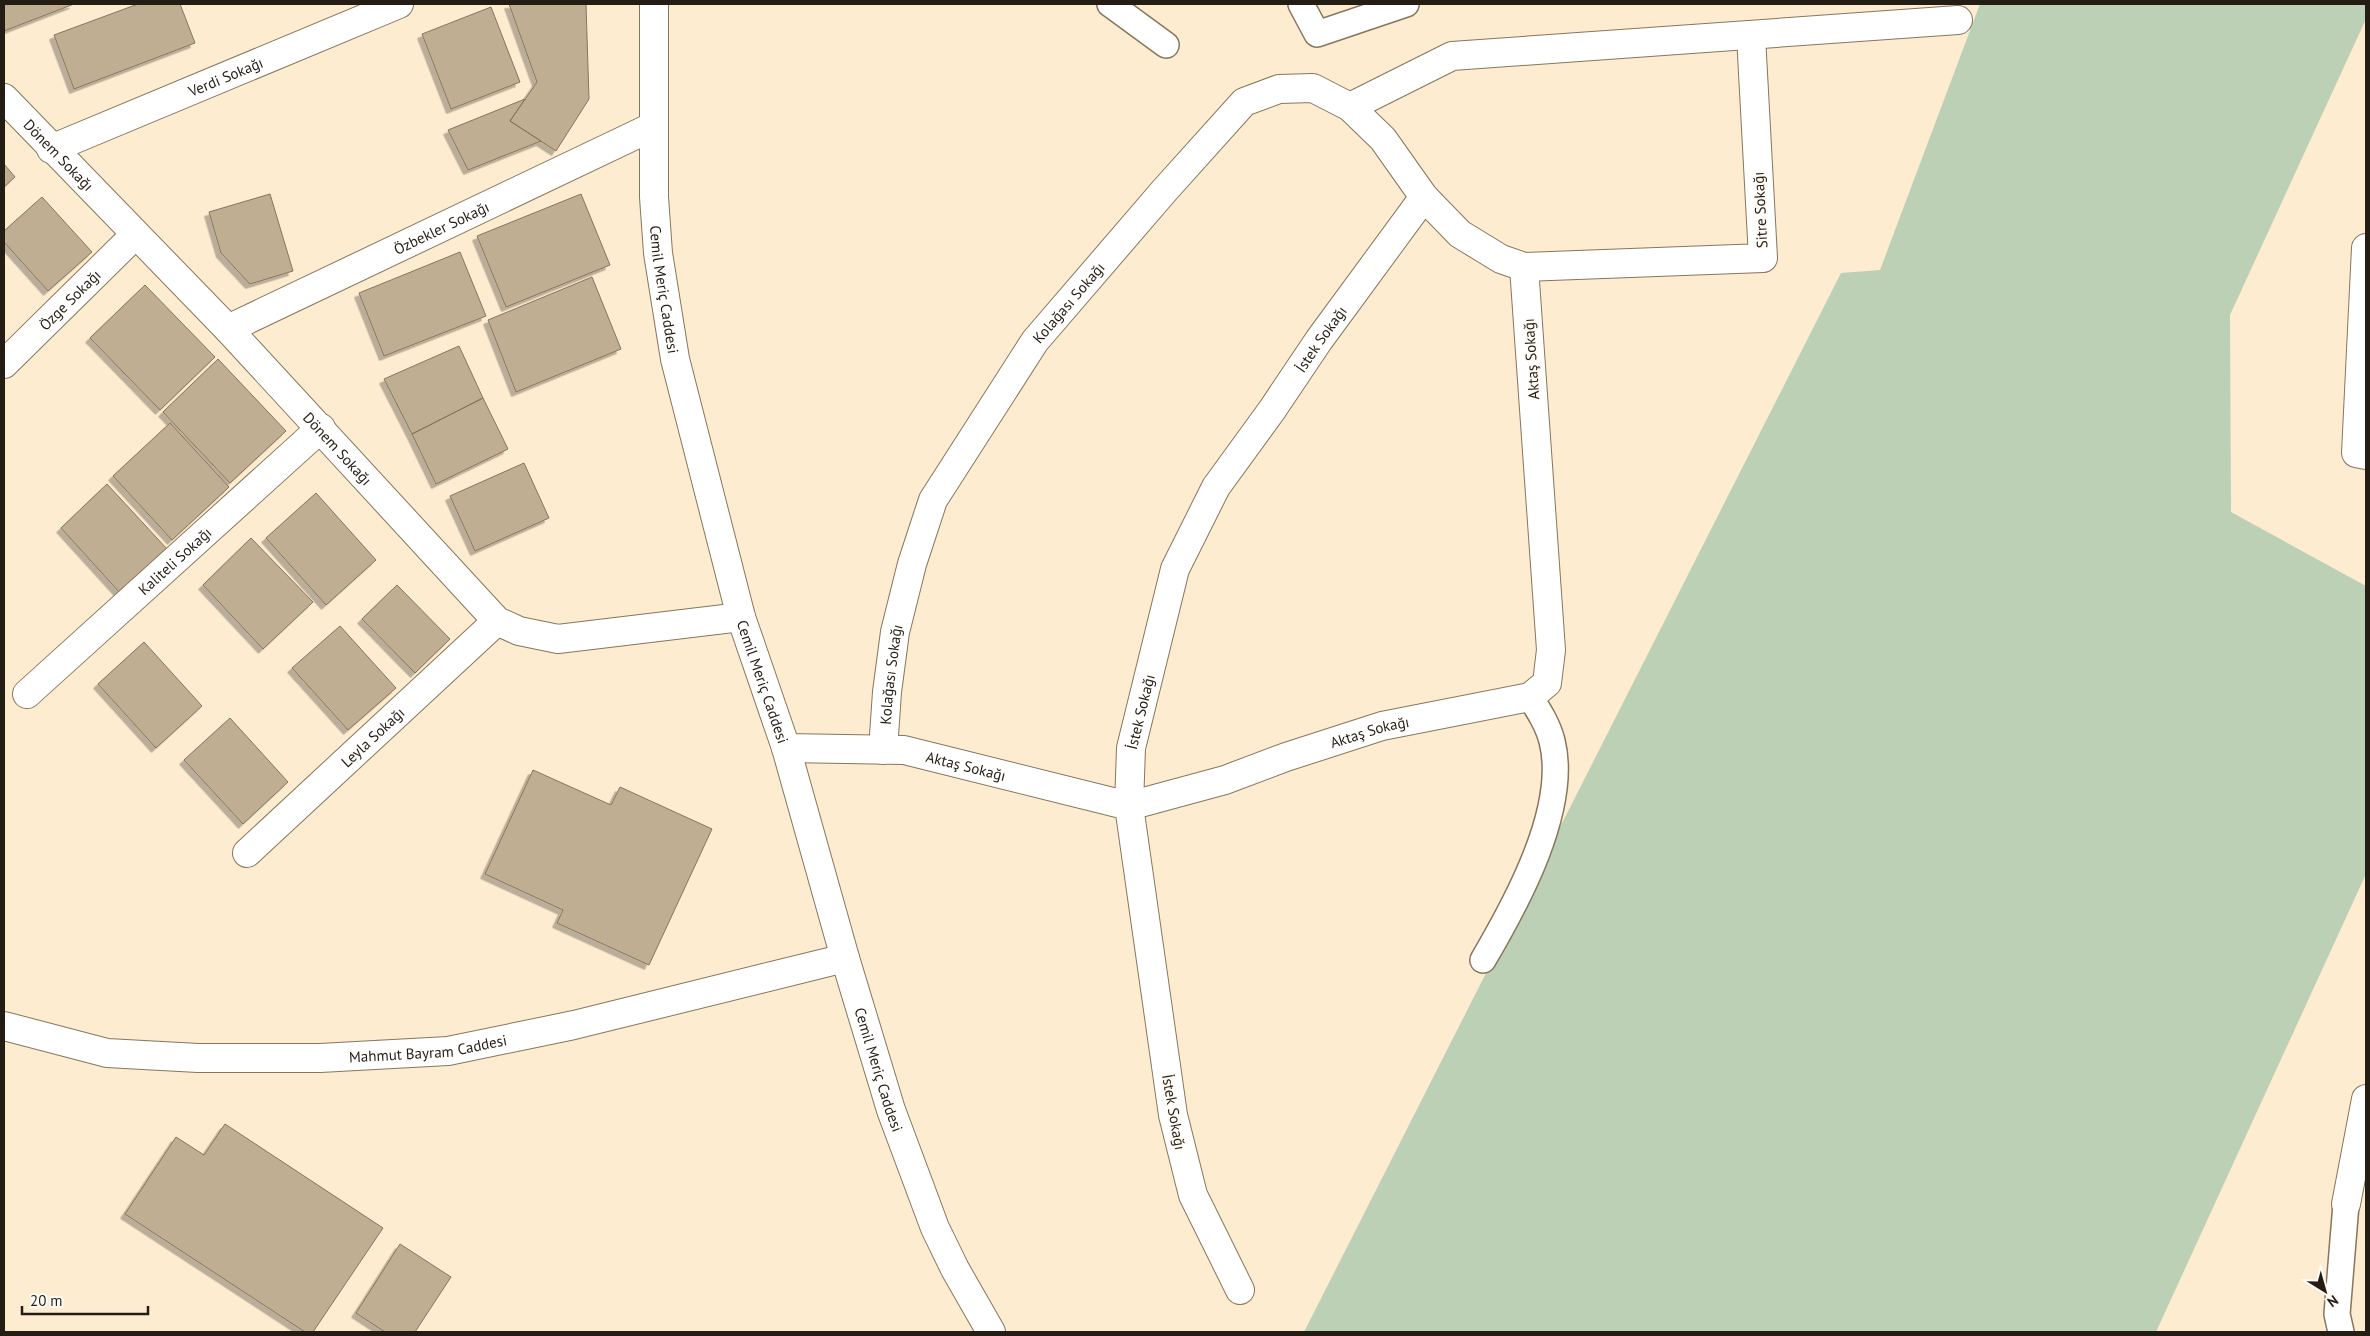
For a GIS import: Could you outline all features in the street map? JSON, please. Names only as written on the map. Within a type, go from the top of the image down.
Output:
[{"type":"street","name":"Verdi Sokağı","points":[[51,149],[398,4]]},
{"type":"street","name":"Cemil Meriç Caddesi","points":[[654,4],[655,207],[664,303],[675,359],[741,617],[786,748],[844,958],[891,1110],[935,1228],[955,1269],[991,1332]]},
{"type":"street","points":[[1350,106],[1452,56],[1958,20]]},
{"type":"street","name":"Sitre Sokağı","points":[[1424,197],[1460,234],[1501,259],[1524,267],[1763,258],[1750,36]]},
{"type":"street","name":"Kolağası Sokağı","points":[[883,750],[887,692],[895,632],[912,564],[933,500],[1035,341],[1164,191],[1244,102],[1280,89],[1313,88],[1350,106],[1383,139],[1424,197]]},
{"type":"street","name":"Dönem Sokağı","points":[[4,98],[51,149],[228,329],[498,620],[520,631],[558,640],[741,617]]},
{"type":"street","name":"Özbekler Sokağı","points":[[228,329],[654,126]]},
{"type":"street","name":"İstek Sokağı","points":[[1240,1290],[1193,1195],[1180,1150],[1173,1115],[1128,806],[1131,748],[1175,569],[1216,487],[1272,410],[1319,340],[1424,197]]},
{"type":"street","name":"Özge Sokağı","points":[[4,364],[135,235]]},
{"type":"street","points":[[2366,248],[2356,453],[2366,455]]},
{"type":"street","name":"Aktaş Sokağı","points":[[786,748],[904,750],[1128,806],[1225,780],[1295,754],[1382,726],[1530,696],[1546,683],[1551,650],[1524,267]]},
{"type":"street","name":"Kaliteli Sokağı","points":[[27,694],[321,428]]},
{"type":"street","name":"Leyla Sokağı","points":[[247,853],[498,620]]},
{"type":"street","name":"Mahmut Bayram Caddesi","points":[[4,1026],[107,1053],[170,1057],[320,1058],[448,1051],[574,1025],[844,958]]},
{"type":"street","points":[[2346,1204],[2366,1099]]},
{"type":"lane","points":[[1110,4],[1166,45]]},
{"type":"lane","points":[[1301,4],[1317,34],[1406,4]]},
{"type":"lane","points":[[1482,960],[1521,890],[1539,845],[1556,784],[1552,741],[1543,718],[1530,696]]},
{"type":"lane","points":[[2340,1332],[2337,1314],[2346,1204]]},
{"type":"green space","points":[[1980,4],[2366,4],[2366,19],[2230,315],[2231,512],[2366,586],[2366,874],[2156,1332],[1304,1332],[1841,273],[1880,270]]},
{"type":"building","points":[[4,4],[74,4],[4,31]]},
{"type":"building","points":[[138,4],[180,4],[195,43],[74,89],[54,35]]},
{"type":"building","points":[[509,4],[586,4],[589,99],[556,151],[510,121],[537,82]]},
{"type":"building","points":[[491,7],[520,82],[451,109],[422,34]]},
{"type":"building","points":[[525,99],[510,121],[541,141],[468,170],[448,130]]},
{"type":"building","points":[[4,164],[15,177],[4,187]]},
{"type":"building","points":[[270,194],[293,271],[250,284],[221,253],[209,212]]},
{"type":"building","points":[[581,194],[610,265],[506,307],[477,236]]},
{"type":"building","points":[[42,197],[92,252],[48,291],[4,242],[4,231]]},
{"type":"building","points":[[460,252],[486,316],[384,356],[359,293]]},
{"type":"building","points":[[592,277],[621,349],[516,392],[488,320]]},
{"type":"building","points":[[145,285],[215,357],[160,410],[90,338]]},
{"type":"building","points":[[459,346],[483,398],[412,434],[384,379]]},
{"type":"building","points":[[218,359],[286,431],[230,483],[163,412]]},
{"type":"building","points":[[483,398],[508,449],[436,484],[412,434]]},
{"type":"building","points":[[170,423],[229,487],[172,540],[113,476]]},
{"type":"building","points":[[524,463],[549,518],[475,551],[450,496]]},
{"type":"building","points":[[107,484],[168,550],[121,594],[61,528]]},
{"type":"building","points":[[316,493],[376,560],[326,605],[266,538]]},
{"type":"building","points":[[251,538],[313,602],[263,649],[203,585]]},
{"type":"building","points":[[397,585],[450,639],[415,673],[362,619]]},
{"type":"building","points":[[340,626],[396,688],[348,730],[292,668]]},
{"type":"building","points":[[144,642],[202,706],[156,748],[98,684]]},
{"type":"building","points":[[230,718],[288,782],[243,824],[184,760]]},
{"type":"building","points":[[533,770],[611,805],[620,787],[712,829],[649,965],[557,923],[563,910],[485,874]]},
{"type":"building","points":[[225,1124],[383,1228],[313,1332],[305,1332],[125,1214],[176,1137],[204,1155]]},
{"type":"building","points":[[400,1244],[451,1277],[415,1332],[385,1332],[356,1313]]}]
